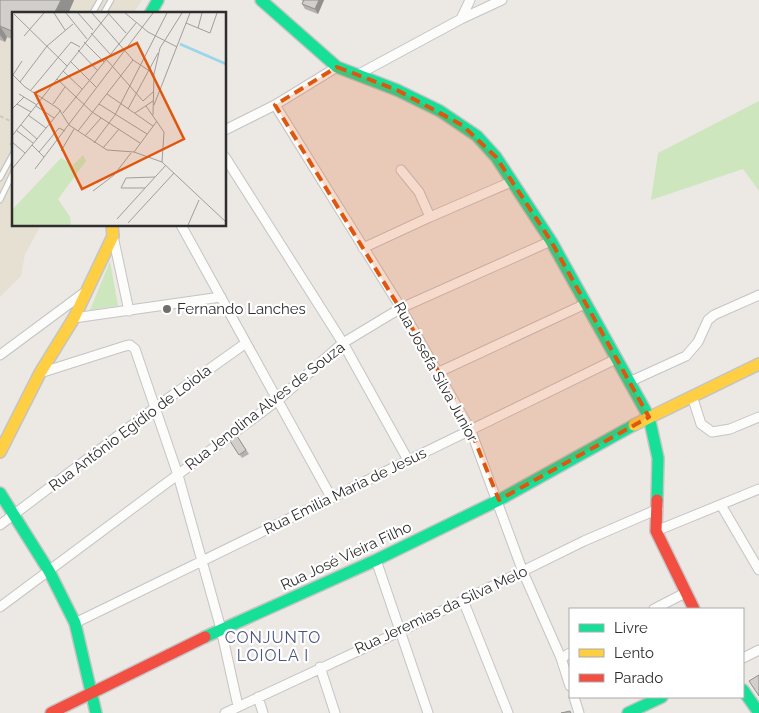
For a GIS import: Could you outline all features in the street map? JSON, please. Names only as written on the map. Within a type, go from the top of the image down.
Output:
[{"type":"street","points":[[151,12],[158,0]]},
{"type":"street","points":[[261,0],[338,66],[440,111],[477,136],[496,157],[551,241],[649,417],[658,458],[656,531],[694,608]]},
{"type":"street","points":[[461,19],[470,0]]},
{"type":"street","points":[[358,74],[461,19],[502,0]]},
{"type":"street","points":[[226,130],[275,105],[338,66]]},
{"type":"street","name":"Rua Josefa Silva Junior","points":[[275,105],[402,308],[471,431],[523,572],[561,658],[569,683]]},
{"type":"street","points":[[226,159],[343,343],[408,460]]},
{"type":"street","points":[[401,170],[419,192],[430,217]]},
{"type":"street","points":[[363,248],[512,182]]},
{"type":"street","points":[[182,226],[331,497]]},
{"type":"street","points":[[113,230],[129,311]]},
{"type":"street","points":[[0,452],[40,373],[74,318],[113,230]]},
{"type":"street","name":"Rua Jenolina Alves de Souza","points":[[0,607],[278,400],[343,343],[402,308],[551,241]]},
{"type":"street","points":[[0,355],[87,291]]},
{"type":"street","points":[[629,382],[686,356],[698,342],[708,320],[714,315],[759,295]]},
{"type":"street","points":[[74,318],[221,297]]},
{"type":"street","points":[[439,372],[585,304]]},
{"type":"street","name":"Rua Antônio Egídio de Loiola","points":[[0,525],[156,407],[246,343]]},
{"type":"street","points":[[40,373],[130,345],[137,354],[178,475],[221,629],[238,706]]},
{"type":"street","name":"Rua Emilia Maria de Jesus","points":[[75,623],[616,359]]},
{"type":"street","name":"Rua José Vieira Filho","points":[[51,713],[221,629],[376,560],[498,500],[649,417],[759,364]]},
{"type":"street","points":[[692,396],[705,429],[721,432],[759,417]]},
{"type":"street","points":[[656,531],[759,489]]},
{"type":"street","points":[[0,492],[49,571],[75,623],[96,713]]},
{"type":"street","points":[[721,504],[759,570]]},
{"type":"street","name":"Rua Jeremias da Silva Melo","points":[[225,713],[523,572],[584,540],[658,509]]},
{"type":"street","points":[[376,560],[428,713]]},
{"type":"street","points":[[656,608],[686,593]]},
{"type":"street","points":[[463,600],[508,713]]},
{"type":"street","points":[[744,658],[759,650]]},
{"type":"street","points":[[561,658],[569,654]]},
{"type":"street","points":[[320,667],[335,713]]},
{"type":"street","points":[[744,692],[758,713]]},
{"type":"street","points":[[258,697],[263,713]]},
{"type":"street","points":[[574,698],[579,713]]},
{"type":"street","points":[[628,713],[660,698]]},
{"type":"lane","points":[[93,12],[100,0]]},
{"type":"lane","points":[[104,12],[111,0]]},
{"type":"lane","points":[[0,178],[12,156]]},
{"type":"lane","points":[[0,200],[12,175]]},
{"type":"path","points":[[0,116],[12,122]]},
{"type":"highlighted area","points":[[337,67],[397,90],[462,125],[496,157],[551,241],[649,417],[499,500],[471,431],[439,372],[275,105]]},
{"type":"shaded area","points":[[0,0],[142,0],[134,12],[12,12],[12,226],[40,226],[25,254],[21,276],[0,297]]},
{"type":"green space","points":[[759,101],[759,191],[743,169],[651,200],[658,153]]},
{"type":"green space","points":[[110,261],[118,306],[90,310]]},
{"type":"building","points":[[0,0],[61,0],[55,12],[12,12],[12,31],[0,26]]},
{"type":"building","points":[[304,0],[319,0],[315,9],[302,4]]},
{"type":"building","points":[[237,436],[246,450],[239,455],[230,441]]},
{"type":"building","points":[[759,675],[759,696],[749,681]]},
{"type":"traffic: fast","points":[[151,12],[158,0]]},
{"type":"traffic: fast","points":[[261,0],[337,67],[397,90],[440,111],[477,136],[496,157],[551,241],[649,417],[658,458],[657,500]]},
{"type":"traffic: fast","points":[[205,637],[376,560],[499,500],[634,425]]},
{"type":"traffic: fast","points":[[0,493],[49,571],[75,623],[96,713]]},
{"type":"traffic: fast","points":[[744,691],[759,713]]},
{"type":"traffic: fast","points":[[628,713],[660,698]]},
{"type":"traffic: slow","points":[[0,452],[40,373],[74,318],[113,236],[112,226]]},
{"type":"traffic: slow","points":[[634,425],[759,364]]},
{"type":"traffic: jam","points":[[657,500],[656,531],[694,608]]},
{"type":"traffic: jam","points":[[51,713],[205,637]]},
{"type":"place","name":"Fernando Lanches","points":[[167,309]]},
{"type":"district","name":"CONJUNTO LOIOLA I","points":[[273,646]]}]
